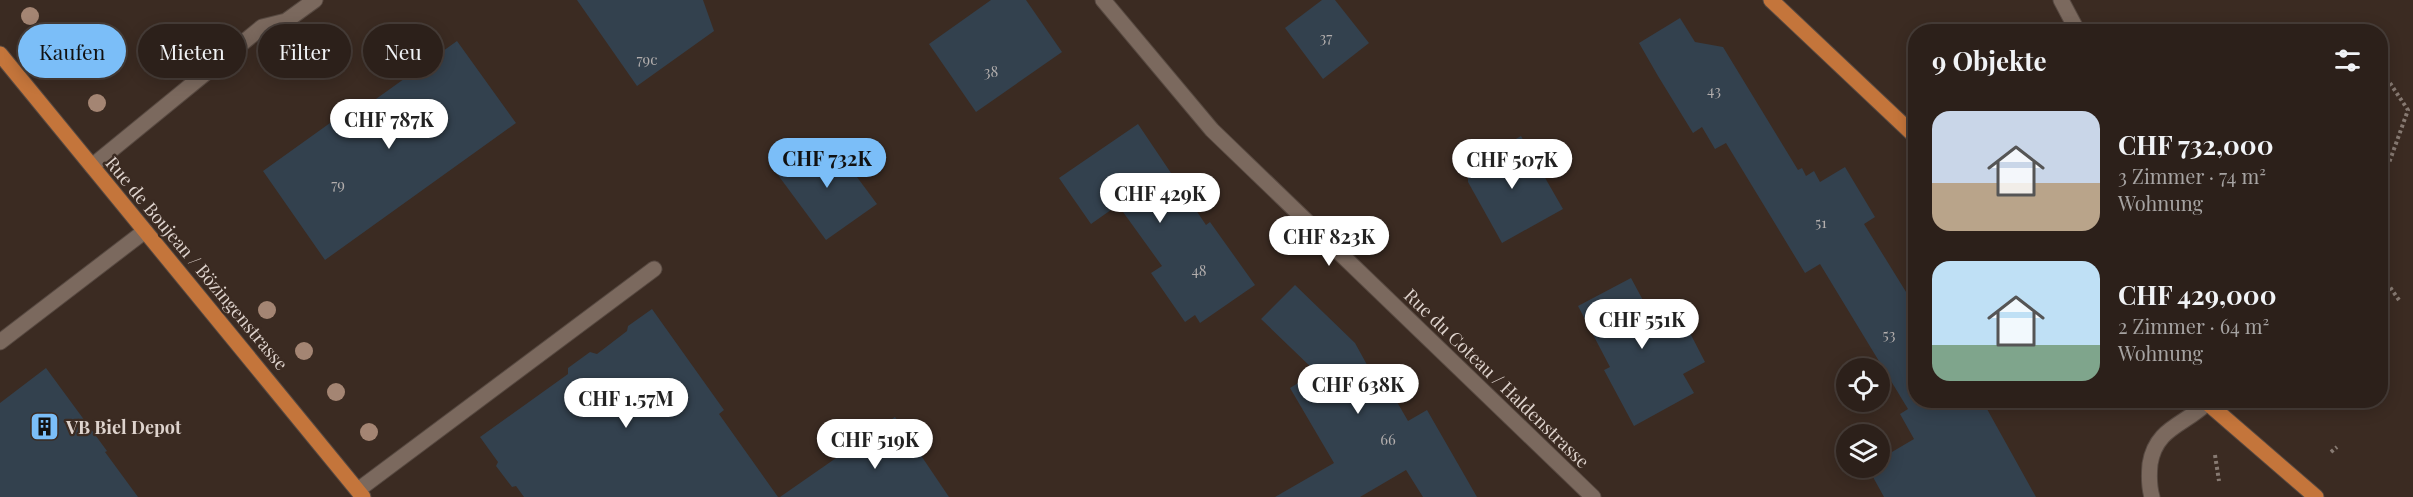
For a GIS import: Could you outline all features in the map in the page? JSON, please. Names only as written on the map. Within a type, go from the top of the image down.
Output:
[{"type":"main road","points":[[1771,0],[1908,129]]},
{"type":"main road","name":"Rue de Boujean / Bözingenstrasse","points":[[0,54],[361,494]]},
{"type":"main road","points":[[2215,408],[2316,497]]},
{"type":"street","points":[[92,166],[262,27],[286,21],[315,0]]},
{"type":"street","name":"Rue du Coteau / Haldenstrasse","points":[[1103,0],[1212,130],[1593,497]]},
{"type":"street","points":[[2061,0],[2074,24]]},
{"type":"street","points":[[0,342],[145,231]]},
{"type":"street","points":[[361,494],[654,269]]},
{"type":"street","points":[[2152,497],[2149,473],[2152,452],[2162,435],[2198,408]]},
{"type":"path","points":[[2388,164],[2409,110],[2390,83]]},
{"type":"path","points":[[2388,284],[2399,300]]},
{"type":"path","points":[[2331,452],[2337,447]]},
{"type":"building","points":[[577,0],[703,0],[714,31],[637,86]]},
{"type":"building","points":[[991,0],[1026,0],[1062,52],[976,112],[929,44]]},
{"type":"building","points":[[1322,0],[1335,0],[1369,43],[1323,79],[1285,28]]},
{"type":"building","points":[[1680,18],[1695,42],[1723,47],[1798,170],[1802,168],[1806,176],[1814,171],[1820,182],[1845,167],[1875,217],[1864,224],[1908,295],[1908,408],[1986,408],[2036,497],[1884,497],[1874,478],[1890,478],[1890,453],[1914,439],[1900,414],[1908,409],[1890,379],[1890,358],[1877,358],[1820,264],[1805,273],[1726,143],[1715,149],[1702,127],[1693,133],[1639,43]]},
{"type":"building","points":[[457,41],[516,123],[325,260],[263,171],[351,108],[355,114],[405,78],[443,78],[443,51]]},
{"type":"building","points":[[1138,124],[1206,225],[1210,222],[1255,285],[1200,323],[1195,315],[1185,322],[1151,273],[1162,266],[1118,205],[1091,224],[1059,178]]},
{"type":"building","points":[[1521,136],[1563,209],[1502,243],[1468,182],[1468,167]]},
{"type":"building","points":[[828,138],[877,204],[826,240],[778,175]]},
{"type":"building","points":[[1631,278],[1652,317],[1675,304],[1705,362],[1683,374],[1694,393],[1634,426],[1604,370],[1610,367],[1578,306]]},
{"type":"building","points":[[1295,285],[1355,343],[1371,372],[1378,369],[1408,421],[1427,410],[1477,497],[1423,497],[1406,470],[1360,497],[1275,497],[1334,463],[1290,388],[1316,372],[1261,319]]},
{"type":"building","points":[[652,309],[724,410],[719,414],[778,497],[524,497],[516,486],[512,487],[496,466],[498,462],[480,437],[568,374],[568,368],[590,352],[597,354],[627,331],[628,326]]},
{"type":"building","name":"VB Biel Depot","points":[[46,368],[138,497],[0,497],[0,403]]},
{"type":"building","points":[[895,417],[949,497],[780,497]]},
{"type":"place","name":"VB Biel Depot","points":[[45,427]]}]
